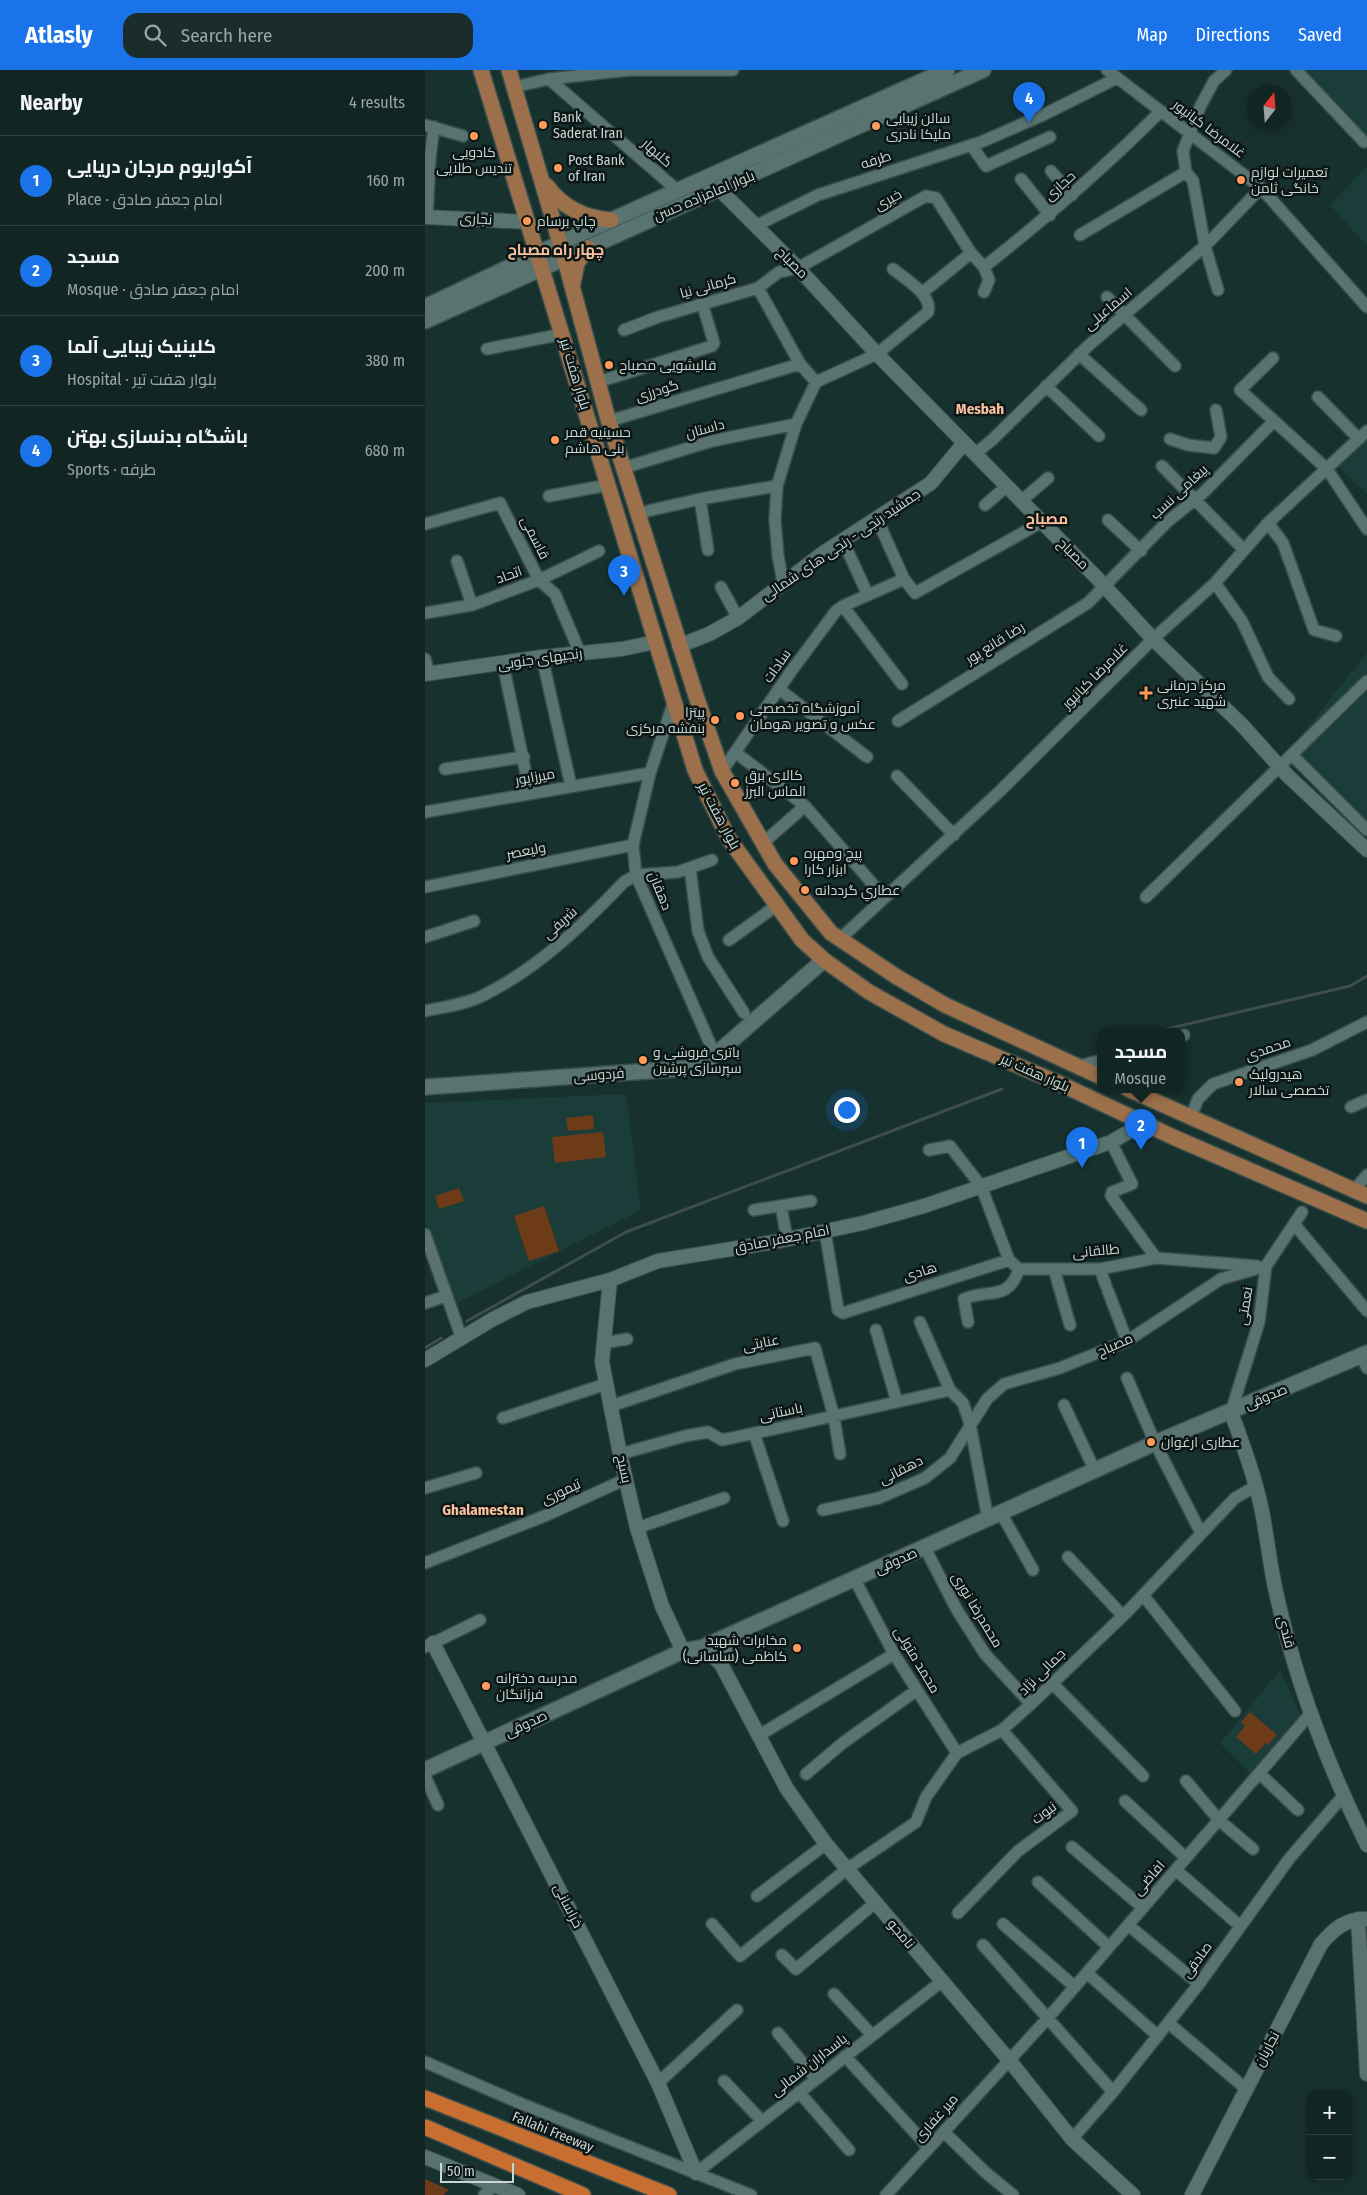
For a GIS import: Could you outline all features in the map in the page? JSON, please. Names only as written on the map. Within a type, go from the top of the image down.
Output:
[{"type":"highway","name":"Fallahi Freeway","points":[[425,2098],[669,2195]]},
{"type":"highway","points":[[425,2127],[583,2195]]},
{"type":"main road","name":"بلوار هفت تیر","points":[[481,70],[695,770],[729,839],[802,940],[824,960],[869,992],[944,1034],[1367,1221]]},
{"type":"main road","name":"بلوار هفت تیر","points":[[509,70],[573,287],[609,421],[679,646],[722,771],[763,844],[775,864],[831,933],[945,1005],[1097,1075]]},
{"type":"main road","name":"بلوار امامزاده حسن","points":[[425,308],[559,243],[947,70]]},
{"type":"main road","name":"بلوار امامزاده حسن","points":[[425,321],[565,260],[622,231],[720,190],[983,70]]},
{"type":"main road","points":[[539,174],[559,201],[569,208],[595,219],[611,220]]},
{"type":"main road","points":[[573,287],[577,263],[589,248]]},
{"type":"main road","points":[[622,532],[637,541],[640,520]]},
{"type":"main road","points":[[635,575],[643,562],[655,570]]},
{"type":"main road","name":"فردوسی","points":[[427,1083],[691,1068],[715,1055],[824,960]]},
{"type":"main road","points":[[1063,1086],[1073,1083],[1077,1066]]},
{"type":"main road","points":[[1091,1098],[1086,1090],[1087,1083],[1097,1079]]},
{"type":"main road","points":[[1137,1093],[1361,1193]]},
{"type":"main road","name":"صدوقی","points":[[425,1770],[683,1651],[703,1647],[747,1628],[1155,1443],[1365,1359]]},
{"type":"street","points":[[514,87],[549,79],[629,70],[733,70]]},
{"type":"street","name":"غلامرضا کیانپور","points":[[1107,70],[1261,188],[1367,307]]},
{"type":"street","points":[[1218,290],[1205,246],[1193,181],[1186,172],[1183,151],[1199,107],[1214,81],[1226,70]]},
{"type":"street","points":[[1296,70],[1364,142]]},
{"type":"street","name":"طرفه","points":[[755,226],[818,195],[971,145],[1043,115],[1117,78]]},
{"type":"street","name":"گلبهار","points":[[549,79],[677,190]]},
{"type":"street","name":"حجازی","points":[[984,267],[1050,215],[1118,154],[1161,111]]},
{"type":"street","points":[[426,217],[427,158],[430,126],[463,136]]},
{"type":"street","points":[[971,145],[985,166],[1050,137]]},
{"type":"street","points":[[1051,172],[1072,195]]},
{"type":"street","points":[[1081,236],[1186,172]]},
{"type":"street","points":[[1021,179],[1050,215]]},
{"type":"street","name":"اسماعیلی","points":[[975,454],[992,440],[1079,354],[1205,246],[1261,188]]},
{"type":"street","name":"مصباح","points":[[720,190],[798,268],[877,354],[1106,587],[1153,639],[1242,725],[1280,767],[1367,850]]},
{"type":"street","name":"خیری","points":[[798,268],[926,196],[936,198],[971,252],[984,267]]},
{"type":"street","name":"نجاری","points":[[426,217],[528,222]]},
{"type":"street","points":[[922,294],[971,252]]},
{"type":"street","points":[[984,267],[989,280],[984,292]]},
{"type":"street","name":"کرمانی نیا","points":[[624,330],[702,303],[757,288],[779,272],[798,268]]},
{"type":"street","points":[[783,582],[777,556],[775,520],[777,486],[796,424],[816,382],[877,354],[928,312],[928,302],[922,294],[893,269]]},
{"type":"street","points":[[757,288],[800,364],[816,382]]},
{"type":"street","points":[[1107,297],[1175,366]]},
{"type":"street","points":[[598,382],[713,346],[714,342],[702,303]]},
{"type":"street","points":[[487,349],[563,334]]},
{"type":"street","points":[[1079,354],[1141,410]]},
{"type":"street","points":[[1273,358],[1240,390],[1327,469],[1367,529]]},
{"type":"street","name":"گودرزی","points":[[609,421],[800,364]]},
{"type":"street","points":[[1046,386],[1099,436]]},
{"type":"street","points":[[1317,397],[1363,435]]},
{"type":"street","points":[[1214,448],[1221,437],[1216,410]]},
{"type":"street","name":"پیغامی نسب","points":[[1106,587],[1167,522],[1195,499],[1274,421]]},
{"type":"street","name":"داستان","points":[[623,468],[712,441],[796,424]]},
{"type":"street","name":"غلامرضا کیانپور","points":[[840,939],[954,834],[1153,639],[1215,583],[1268,524],[1363,435]]},
{"type":"street","points":[[1170,439],[1188,445],[1214,448],[1230,465]]},
{"type":"street","name":"جمشید رنجی - رنجی های شمالی","points":[[679,646],[709,634],[738,618],[783,582],[931,483],[964,443]]},
{"type":"street","points":[[1162,466],[1244,550]]},
{"type":"street","points":[[1021,501],[1048,478]]},
{"type":"street","points":[[549,496],[608,485]]},
{"type":"street","points":[[640,520],[700,499],[777,486]]},
{"type":"street","points":[[985,505],[1007,486]]},
{"type":"street","points":[[700,499],[708,550]]},
{"type":"street","name":"قاسمی","points":[[425,524],[500,503],[539,580],[555,594],[580,653]]},
{"type":"street","points":[[877,519],[904,579],[915,593],[1042,522]]},
{"type":"street","points":[[1108,520],[1141,551]]},
{"type":"street","points":[[1268,524],[1283,543],[1314,630],[1336,636]]},
{"type":"street","points":[[843,541],[868,595]]},
{"type":"street","name":"اتحاد","points":[[425,613],[472,605],[539,580],[599,551]]},
{"type":"street","points":[[457,561],[472,605]]},
{"type":"street","points":[[901,684],[843,606],[904,579]]},
{"type":"street","points":[[1215,583],[1242,621],[1268,678],[1289,699]]},
{"type":"street","points":[[721,587],[738,618]]},
{"type":"street","name":"رضا قانع پور","points":[[897,721],[1088,603],[1106,587]]},
{"type":"street","name":"سادات","points":[[722,771],[779,689],[843,606]]},
{"type":"street","name":"رنجیهای جنوبی","points":[[427,674],[542,657],[621,649],[655,642]]},
{"type":"street","points":[[542,657],[571,786]]},
{"type":"street","points":[[425,659],[427,674]]},
{"type":"street","points":[[503,664],[524,756],[530,793]]},
{"type":"street","points":[[1146,897],[1367,681]]},
{"type":"street","points":[[779,689],[867,757]]},
{"type":"street","name":"دهقان","points":[[674,701],[650,773],[633,845],[636,875],[715,1055]]},
{"type":"street","points":[[735,752],[805,806],[885,897]]},
{"type":"street","points":[[1292,755],[1367,830]]},
{"type":"street","points":[[445,769],[524,756]]},
{"type":"street","name":"میرزاپور","points":[[425,812],[650,773]]},
{"type":"street","points":[[897,776],[954,834]]},
{"type":"street","points":[[763,844],[805,806]]},
{"type":"street","name":"ولیعصر","points":[[425,887],[633,845]]},
{"type":"street","points":[[636,875],[678,872],[712,860]]},
{"type":"street","points":[[690,868],[698,931],[708,957],[744,1013]]},
{"type":"street","name":"شریفی","points":[[425,1011],[483,996],[527,969],[563,942],[624,882],[636,875]]},
{"type":"street","points":[[729,940],[776,906]]},
{"type":"street","points":[[425,937],[474,921]]},
{"type":"street","name":"محمدی","points":[[1191,1117],[1198,1099],[1213,1084],[1312,1050],[1367,1022]]},
{"type":"street","points":[[1077,1066],[1097,1061]]},
{"type":"street","points":[[1351,1107],[1367,1100]]},
{"type":"street","name":"امام جعفر صادق","points":[[425,1360],[493,1319],[527,1302],[610,1280],[658,1261],[787,1239],[924,1206],[1111,1142],[1144,1123]]},
{"type":"street","points":[[1111,1142],[1132,1184],[1112,1192],[1111,1196],[1156,1258]]},
{"type":"street","points":[[929,1150],[950,1146],[981,1186],[1009,1260],[1019,1269],[1015,1281],[1007,1289],[964,1299],[968,1322]]},
{"type":"street","points":[[1361,1193],[1367,1175]]},
{"type":"street","points":[[754,1210],[811,1201]]},
{"type":"street","points":[[781,1206],[787,1239]]},
{"type":"street","name":"نعمتی","points":[[1231,1412],[1259,1322],[1266,1266],[1302,1212]]},
{"type":"street","points":[[1294,1224],[1367,1311]]},
{"type":"street","name":"هادی","points":[[825,1231],[840,1312],[843,1313],[1009,1260]]},
{"type":"street","points":[[425,1234],[462,1339]]},
{"type":"street","name":"طالقانی","points":[[1019,1269],[1100,1269],[1156,1258],[1266,1266]]},
{"type":"street","name":"مصباح","points":[[970,1424],[987,1398],[1005,1384],[1060,1368],[1127,1341],[1221,1279],[1266,1266]]},
{"type":"street","points":[[1054,1269],[1070,1324]]},
{"type":"street","points":[[1100,1269],[1127,1341]]},
{"type":"street","name":"بسیح","points":[[610,1280],[602,1362],[620,1454],[637,1528],[662,1606],[683,1651]]},
{"type":"street","points":[[425,1303],[446,1296]]},
{"type":"street","points":[[920,1322],[951,1390],[963,1403],[995,1516],[1033,1570]]},
{"type":"street","points":[[876,1330],[897,1402]]},
{"type":"street","points":[[603,1343],[627,1339]]},
{"type":"street","name":"عنایتی","points":[[611,1406],[735,1364],[815,1348],[834,1417],[840,1454]]},
{"type":"street","points":[[1127,1378],[1155,1443],[1201,1533]]},
{"type":"street","points":[[503,1418],[607,1384]]},
{"type":"street","name":"باستانی","points":[[620,1454],[685,1436],[708,1432],[722,1440],[951,1390]]},
{"type":"street","points":[[1064,1404],[1095,1471]]},
{"type":"street","name":"قندی","points":[[1231,1412],[1256,1486],[1276,1592],[1297,1672],[1343,1796],[1367,1845]]},
{"type":"street","name":"دهقانی","points":[[823,1510],[879,1498],[925,1478],[950,1458],[970,1424]]},
{"type":"street","points":[[754,1433],[783,1520]]},
{"type":"street","points":[[425,1488],[476,1473]]},
{"type":"street","name":"تیموری","points":[[425,1563],[547,1515],[626,1479]]},
{"type":"street","name":"جمالی نژاد","points":[[713,1924],[741,1956],[847,1869],[917,1822],[926,1797],[957,1753],[1002,1730],[1123,1616],[1235,1498],[1256,1486]]},
{"type":"street","points":[[637,1528],[724,1498]]},
{"type":"street","name":"محمدرضا نوری","points":[[925,1548],[957,1610],[985,1654],[1031,1704]]},
{"type":"street","points":[[1068,1557],[1123,1616]]},
{"type":"street","name":"محمد متولی","points":[[855,1580],[894,1654],[957,1753]]},
{"type":"street","points":[[1143,1595],[1235,1711]]},
{"type":"street","points":[[429,1645],[480,1620]]},
{"type":"street","points":[[721,1664],[727,1650],[747,1628]]},
{"type":"street","name":"خراسانی","points":[[429,1645],[485,1743],[658,2083],[696,2173]]},
{"type":"street","name":"نامجو","points":[[703,1647],[721,1664],[787,1789],[826,1844],[1009,2060],[1072,2139],[1133,2195]]},
{"type":"street","points":[[758,1736],[894,1654]]},
{"type":"street","points":[[1051,1682],[1143,1776]]},
{"type":"street","points":[[806,1774],[845,1742],[917,1690]]},
{"type":"street","name":"افاضی","points":[[1009,2060],[1129,1925],[1311,1713]]},
{"type":"street","name":"نبوت","points":[[958,1913],[1018,1851],[1072,1811],[1002,1730]]},
{"type":"street","points":[[1259,1773],[1298,1810]]},
{"type":"street","points":[[425,1776],[438,1805]]},
{"type":"street","points":[[1186,1781],[1219,1820],[1253,1849]]},
{"type":"street","name":"صادقی","points":[[1072,2139],[1158,2036],[1199,1984],[1289,1859],[1343,1796]]},
{"type":"street","points":[[1125,1801],[1186,1858]]},
{"type":"street","points":[[757,1896],[826,1844]]},
{"type":"street","points":[[1072,1847],[1143,1908]]},
{"type":"street","points":[[1176,1870],[1240,1926]]},
{"type":"street","points":[[1038,1882],[1109,1947]]},
{"type":"street","points":[[783,1954],[796,1969],[875,1903]]},
{"type":"street","points":[[1363,1919],[1367,2074]]},
{"type":"street","name":"نجاریان","points":[[1192,2195],[1245,2088],[1321,1944],[1335,1927],[1363,1919]]},
{"type":"street","points":[[1003,1924],[1075,1987]]},
{"type":"street","points":[[1129,1925],[1199,1984]]},
{"type":"street","points":[[983,1945],[1113,2092]]},
{"type":"street","points":[[1087,1973],[1158,2036]]},
{"type":"street","name":"پاسداران شمالی","points":[[696,2173],[941,1982]]},
{"type":"street","points":[[834,1994],[872,2035]]},
{"type":"street","points":[[658,2083],[737,2010]]},
{"type":"street","points":[[1172,2026],[1245,2088]]},
{"type":"street","points":[[778,2033],[816,2079]]},
{"type":"street","points":[[845,2056],[929,2148]]},
{"type":"street","name":"میر غفاری","points":[[886,2195],[1009,2060]]},
{"type":"street","points":[[425,2062],[523,2104],[751,2195]]},
{"type":"street","points":[[724,2081],[762,2121]]},
{"type":"street","points":[[799,2092],[849,2150]]},
{"type":"street","points":[[944,2132],[985,2172],[1013,2195]]},
{"type":"street","points":[[425,2157],[489,2190],[518,2195]]},
{"type":"shaded area","points":[[1303,70],[1367,70],[1367,141]]},
{"type":"shaded area","points":[[1367,167],[1367,246],[1330,205]]},
{"type":"shaded area","points":[[1367,436],[1367,494],[1337,465]]},
{"type":"shaded area","points":[[1367,653],[1367,833],[1285,755]]},
{"type":"shaded area","points":[[626,1094],[641,1210],[455,1304],[425,1221],[425,1103]]},
{"type":"shaded area","points":[[593,1115],[594,1129],[568,1131],[566,1118]]},
{"type":"shaded area","points":[[603,1132],[606,1157],[555,1163],[552,1137]]},
{"type":"shaded area","points":[[459,1188],[464,1201],[439,1209],[435,1196]]},
{"type":"shaded area","points":[[544,1206],[559,1251],[529,1261],[514,1216]]},
{"type":"shaded area","points":[[1280,1670],[1302,1718],[1253,1776],[1220,1743]]},
{"type":"shaded area","points":[[1250,1712],[1277,1735],[1268,1745],[1262,1740],[1265,1744],[1256,1754],[1236,1737],[1245,1726],[1241,1722]]},
{"type":"shaded area","points":[[425,2179],[449,2190],[443,2195],[425,2195]]},
{"type":"waterway","points":[[1171,1028],[1350,986],[1367,976]]},
{"type":"waterway","points":[[467,1321],[626,1232],[1002,1089]]},
{"type":"waterway","points":[[425,1348],[441,1338]]},
{"type":"place","name":"باشگاه بدنسازی بهتن","points":[[1029,123]]},
{"type":"place","name":"Bank Saderat Iran","points":[[543,125]]},
{"type":"place","name":"سالن زیبایی ملیکا نادری","points":[[876,126]]},
{"type":"place","name":"کادویی تندیس طلایی","points":[[474,136]]},
{"type":"place","name":"Post Bank of Iran","points":[[558,168]]},
{"type":"place","name":"تعمیرات لوازم خانگی ثامن","points":[[1241,180]]},
{"type":"place","name":"چاپ برسام","points":[[527,221]]},
{"type":"place","name":"قالیشویی مصباح","points":[[609,365]]},
{"type":"place","name":"حسینیه قمر بنی هاشم","points":[[555,440]]},
{"type":"place","name":"کلینیک زیبایی آلما","points":[[624,596]]},
{"type":"place","name":"مرکز درمانی شهید عنبری","points":[[1146,693]]},
{"type":"place","name":"آموزشگاه تخصصی عکس و تصویر هومان","points":[[740,716]]},
{"type":"place","name":"پیتزا بنفشه مرکزی","points":[[715,720]]},
{"type":"place","name":"کالای برق الماس البرز","points":[[735,783]]},
{"type":"place","name":"پیچ ومهره ابزار کارا","points":[[794,861]]},
{"type":"place","name":"عطاري گرددانه","points":[[805,890]]},
{"type":"place","name":"باتری فروشی و سپرسازی پرشین","points":[[643,1060]]},
{"type":"place","name":"هیدرولیک تخصصی سالار","points":[[1239,1082]]},
{"type":"place","name":"مسجد","points":[[1141,1150]]},
{"type":"place","name":"آکواریوم مرجان دریایی","points":[[1082,1168]]},
{"type":"place","name":"عطاری ارغوان","points":[[1151,1442]]},
{"type":"place","name":"مخابرات شهید کاظمی (ساسانی)","points":[[797,1648]]},
{"type":"place","name":"مدرسه دخترانه فرزانگان","points":[[486,1686]]},
{"type":"district","name":"چهار راه مصباح","points":[[556,250]]},
{"type":"district","name":"Mesbah","points":[[980,409]]},
{"type":"district","name":"مصباح","points":[[1047,519]]},
{"type":"district","name":"Ghalamestan","points":[[483,1510]]}]
